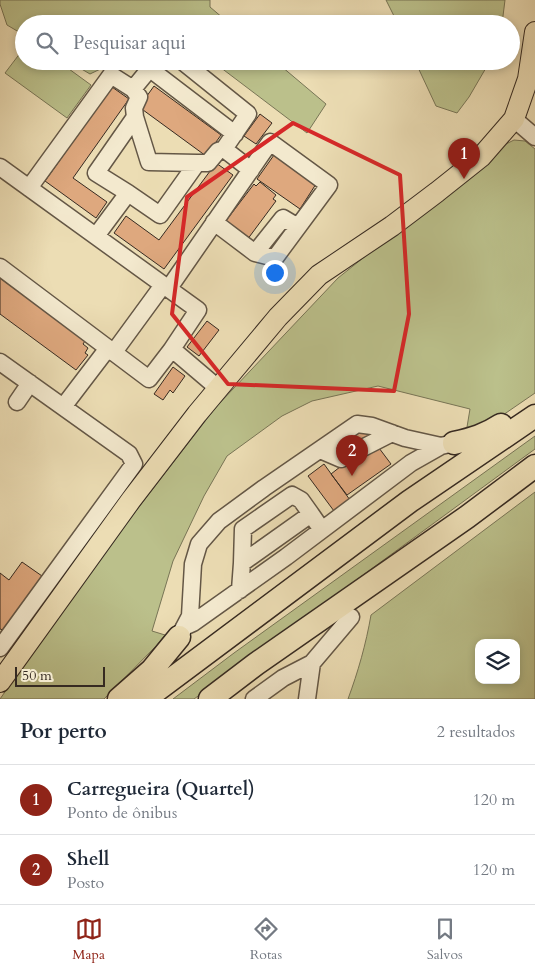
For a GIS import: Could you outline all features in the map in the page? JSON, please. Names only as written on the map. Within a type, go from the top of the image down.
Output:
[{"type":"highway","points":[[448,444],[488,433],[528,409],[535,407]]},
{"type":"highway","points":[[145,699],[410,501],[535,416]]},
{"type":"highway","points":[[210,699],[467,517],[535,466]]},
{"type":"highway","points":[[351,617],[358,605],[420,558],[467,517]]},
{"type":"highway","points":[[119,699],[152,670],[182,632]]},
{"type":"main road","points":[[0,682],[131,500],[197,414],[278,317],[319,276],[392,226],[482,156],[514,119],[528,79],[535,32]]},
{"type":"street","points":[[133,89],[149,70]]},
{"type":"street","points":[[159,70],[235,134]]},
{"type":"street","points":[[29,188],[111,75],[133,89],[139,97],[134,108],[135,117],[149,162],[208,164],[218,152],[224,149],[248,114],[193,70]]},
{"type":"street","points":[[135,117],[96,173],[160,215],[197,163]]},
{"type":"street","points":[[514,119],[535,137]]},
{"type":"street","points":[[64,407],[166,287],[270,142],[329,185],[275,258],[256,253],[214,222]]},
{"type":"street","points":[[224,149],[251,170]]},
{"type":"street","points":[[0,167],[198,310],[149,379],[0,267]]},
{"type":"street","points":[[96,236],[128,194]]},
{"type":"street","points":[[172,349],[219,389]]},
{"type":"street","points":[[0,362],[129,454],[134,464],[0,648]]},
{"type":"street","points":[[17,402],[30,383]]},
{"type":"street","points":[[182,632],[190,616],[193,564],[199,544],[219,521],[264,488],[357,424],[372,426],[405,438],[448,444]]},
{"type":"street","points":[[320,450],[341,458],[392,433]]},
{"type":"street","points":[[182,632],[411,463],[448,444]]},
{"type":"street","points":[[240,590],[243,530],[264,514],[292,495],[301,500],[322,530]]},
{"type":"street","points":[[242,563],[311,514]]},
{"type":"street","points":[[259,697],[282,678],[312,663],[351,617]]},
{"type":"street","points":[[307,699],[312,663]]},
{"type":"highlighted area","points":[[293,123],[400,175],[409,314],[394,391],[228,384],[172,314],[187,197]]},
{"type":"green space","points":[[0,0],[210,0],[210,7],[219,15],[15,15],[15,30],[7,25]]},
{"type":"green space","points":[[386,0],[505,0],[503,15],[394,15]]},
{"type":"green space","points":[[15,60],[15,70],[70,70],[91,85],[67,118],[5,73]]},
{"type":"green space","points":[[83,70],[98,70],[90,74]]},
{"type":"green space","points":[[224,70],[286,70],[326,104],[307,133]]},
{"type":"green space","points":[[419,70],[485,70],[457,113],[436,106]]},
{"type":"green space","points":[[514,140],[525,141],[535,149],[535,393],[487,426],[466,433],[470,409],[378,386],[312,401],[282,416],[227,456],[204,496],[173,561],[152,631],[165,635],[104,699],[0,699],[85,577],[216,407],[338,278],[506,144]]},
{"type":"green space","points":[[535,436],[535,449],[194,699],[173,699],[234,653]]},
{"type":"green space","points":[[535,492],[535,699],[348,699],[367,637],[371,615]]},
{"type":"building","points":[[154,86],[221,135],[206,156],[139,107]]},
{"type":"building","points":[[112,87],[129,99],[73,178],[107,202],[96,218],[45,181]]},
{"type":"building","points":[[260,114],[272,123],[256,144],[244,136]]},
{"type":"building","points":[[274,155],[316,184],[300,209],[257,179]]},
{"type":"building","points":[[216,163],[233,175],[164,269],[114,233],[126,216],[159,240]]},
{"type":"building","points":[[260,182],[276,195],[273,199],[276,201],[247,240],[225,222],[254,184],[256,186]]},
{"type":"building","points":[[0,278],[85,341],[83,344],[88,348],[85,353],[88,355],[76,370],[0,314]]},
{"type":"building","points":[[207,321],[219,330],[199,356],[187,347]]},
{"type":"building","points":[[173,367],[185,376],[173,393],[170,390],[163,400],[154,394]]},
{"type":"building","points":[[364,428],[391,464],[347,495],[331,474],[354,456],[345,441]]},
{"type":"building","points":[[324,464],[350,500],[334,511],[308,476]]},
{"type":"building","points":[[22,562],[42,576],[3,630],[0,629],[0,573],[9,580]]},
{"type":"place","name":"Carregueira (Quartel)","points":[[464,179]]},
{"type":"place","name":"Shell","points":[[352,476]]}]
